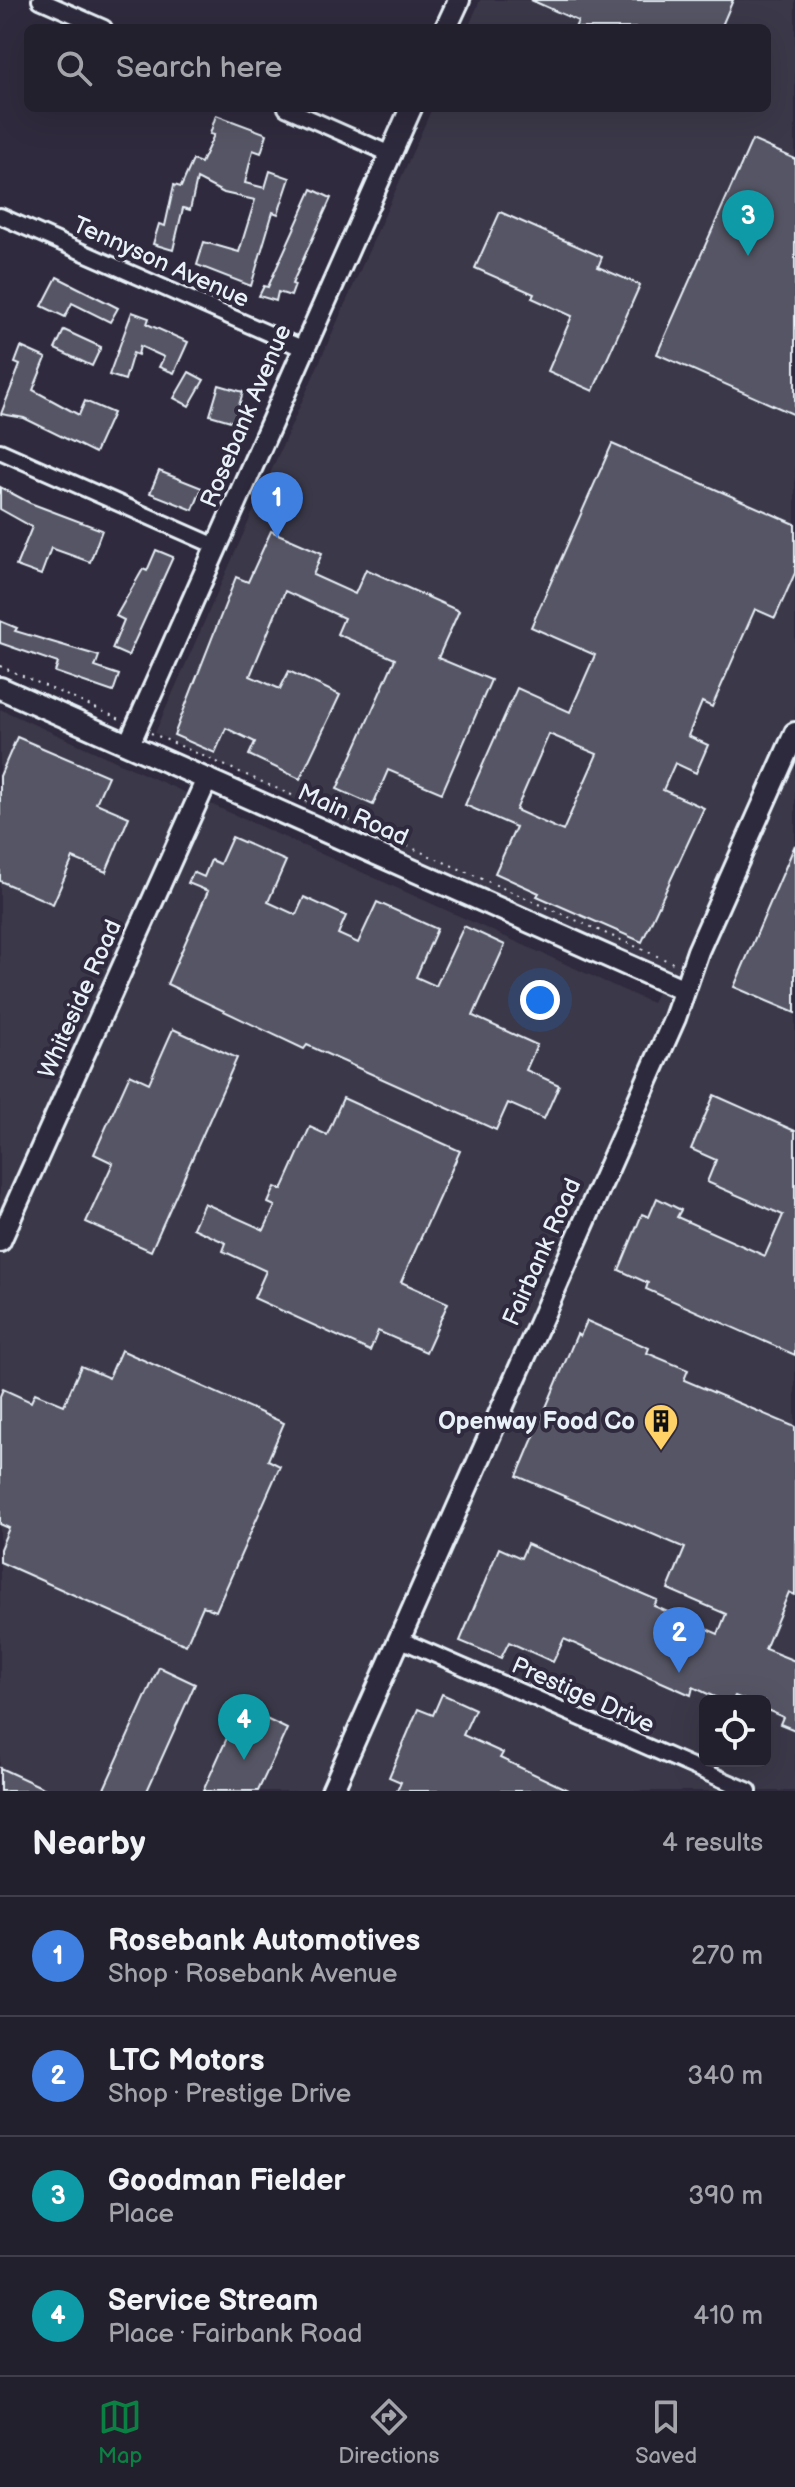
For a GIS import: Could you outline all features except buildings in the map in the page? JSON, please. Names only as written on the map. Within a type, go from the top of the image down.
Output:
[{"type":"main road","points":[[448,24],[459,0]]},
{"type":"main road","name":"Rosebank Avenue","points":[[132,735],[409,112]]},
{"type":"main road","name":"Main Road","points":[[0,688],[132,735],[207,779],[676,986]]},
{"type":"main road","name":"Fairbank Road","points":[[332,1791],[676,986],[698,951],[795,733]]},
{"type":"main road","name":"Whiteside Road","points":[[0,1241],[207,779]]},
{"type":"street","points":[[40,0],[95,24]]},
{"type":"street","points":[[295,112],[390,154]]},
{"type":"street","name":"Tennyson Avenue","points":[[0,216],[304,349]]},
{"type":"street","points":[[0,451],[218,547]]},
{"type":"street","name":"Prestige Drive","points":[[399,1639],[749,1791]]},
{"type":"path","points":[[0,666],[132,735],[673,963],[676,986]]},
{"type":"shaded area","points":[[480,0],[795,0],[795,1791],[0,1791],[0,709],[652,1003],[664,975],[155,733],[430,112],[771,112],[771,24],[470,24]]},
{"type":"place","name":"Goodman Fielder","points":[[748,256]]},
{"type":"place","name":"Rosebank Automotives","points":[[277,538]]},
{"type":"place","name":"Openway Food Co","points":[[661,1452]]},
{"type":"place","name":"LTC Motors","points":[[679,1673]]},
{"type":"place","name":"Service Stream","points":[[244,1760]]}]
